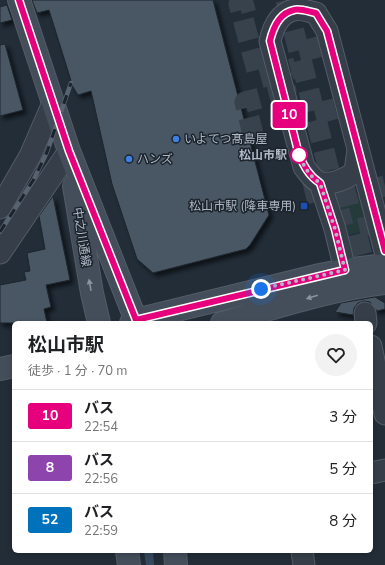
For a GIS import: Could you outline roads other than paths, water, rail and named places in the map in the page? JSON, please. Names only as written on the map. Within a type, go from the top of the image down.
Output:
[{"type":"street","name":"中之川通線","points":[[19,0],[69,151],[134,321]]},
{"type":"street","points":[[358,148],[355,172],[349,177],[338,181],[320,183],[315,180],[304,167],[299,155],[270,41],[273,27],[283,15],[294,9],[316,13],[327,31],[358,148],[385,251]]},
{"type":"street","points":[[0,208],[30,156],[53,103]]},
{"type":"street","name":"中之川通線","points":[[69,151],[82,237],[99,321]]},
{"type":"street","points":[[0,253],[69,151]]},
{"type":"street","points":[[320,183],[335,229],[347,278]]},
{"type":"street","points":[[228,321],[385,265]]},
{"type":"street","points":[[139,321],[347,278],[385,283]]},
{"type":"street","points":[[373,356],[385,414]]},
{"type":"street","points":[[0,369],[12,366]]},
{"type":"street","points":[[373,473],[385,470]]},
{"type":"street","points":[[127,553],[129,565]]},
{"type":"street","points":[[174,553],[176,565]]},
{"type":"street","points":[[302,553],[304,565]]},
{"type":"water","points":[[144,553],[153,553],[154,565],[146,565]]},
{"type":"tunnel","points":[[253,0],[239,4],[259,78],[296,68]]},
{"type":"tunnel","points":[[286,0],[343,226]]},
{"type":"tunnel","points":[[299,52],[322,46]]},
{"type":"tunnel","points":[[254,138],[245,102],[286,91],[282,75]]},
{"type":"tunnel","points":[[315,114],[338,108]]},
{"type":"tunnel","points":[[336,198],[385,186]]},
{"type":"tunnel","points":[[305,194],[333,187]]},
{"type":"tunnel","points":[[349,247],[373,241],[367,216]]},
{"type":"railway","points":[[0,232],[34,179],[47,152],[71,83]]},
{"type":"place","name":"いよてつ髙島屋","points":[[176,139]]},
{"type":"place","name":"松山市駅","points":[[299,155]]},
{"type":"place","name":"ハンズ","points":[[129,159]]},
{"type":"place","name":"松山市駅 (降車専用)","points":[[304,206]]}]
